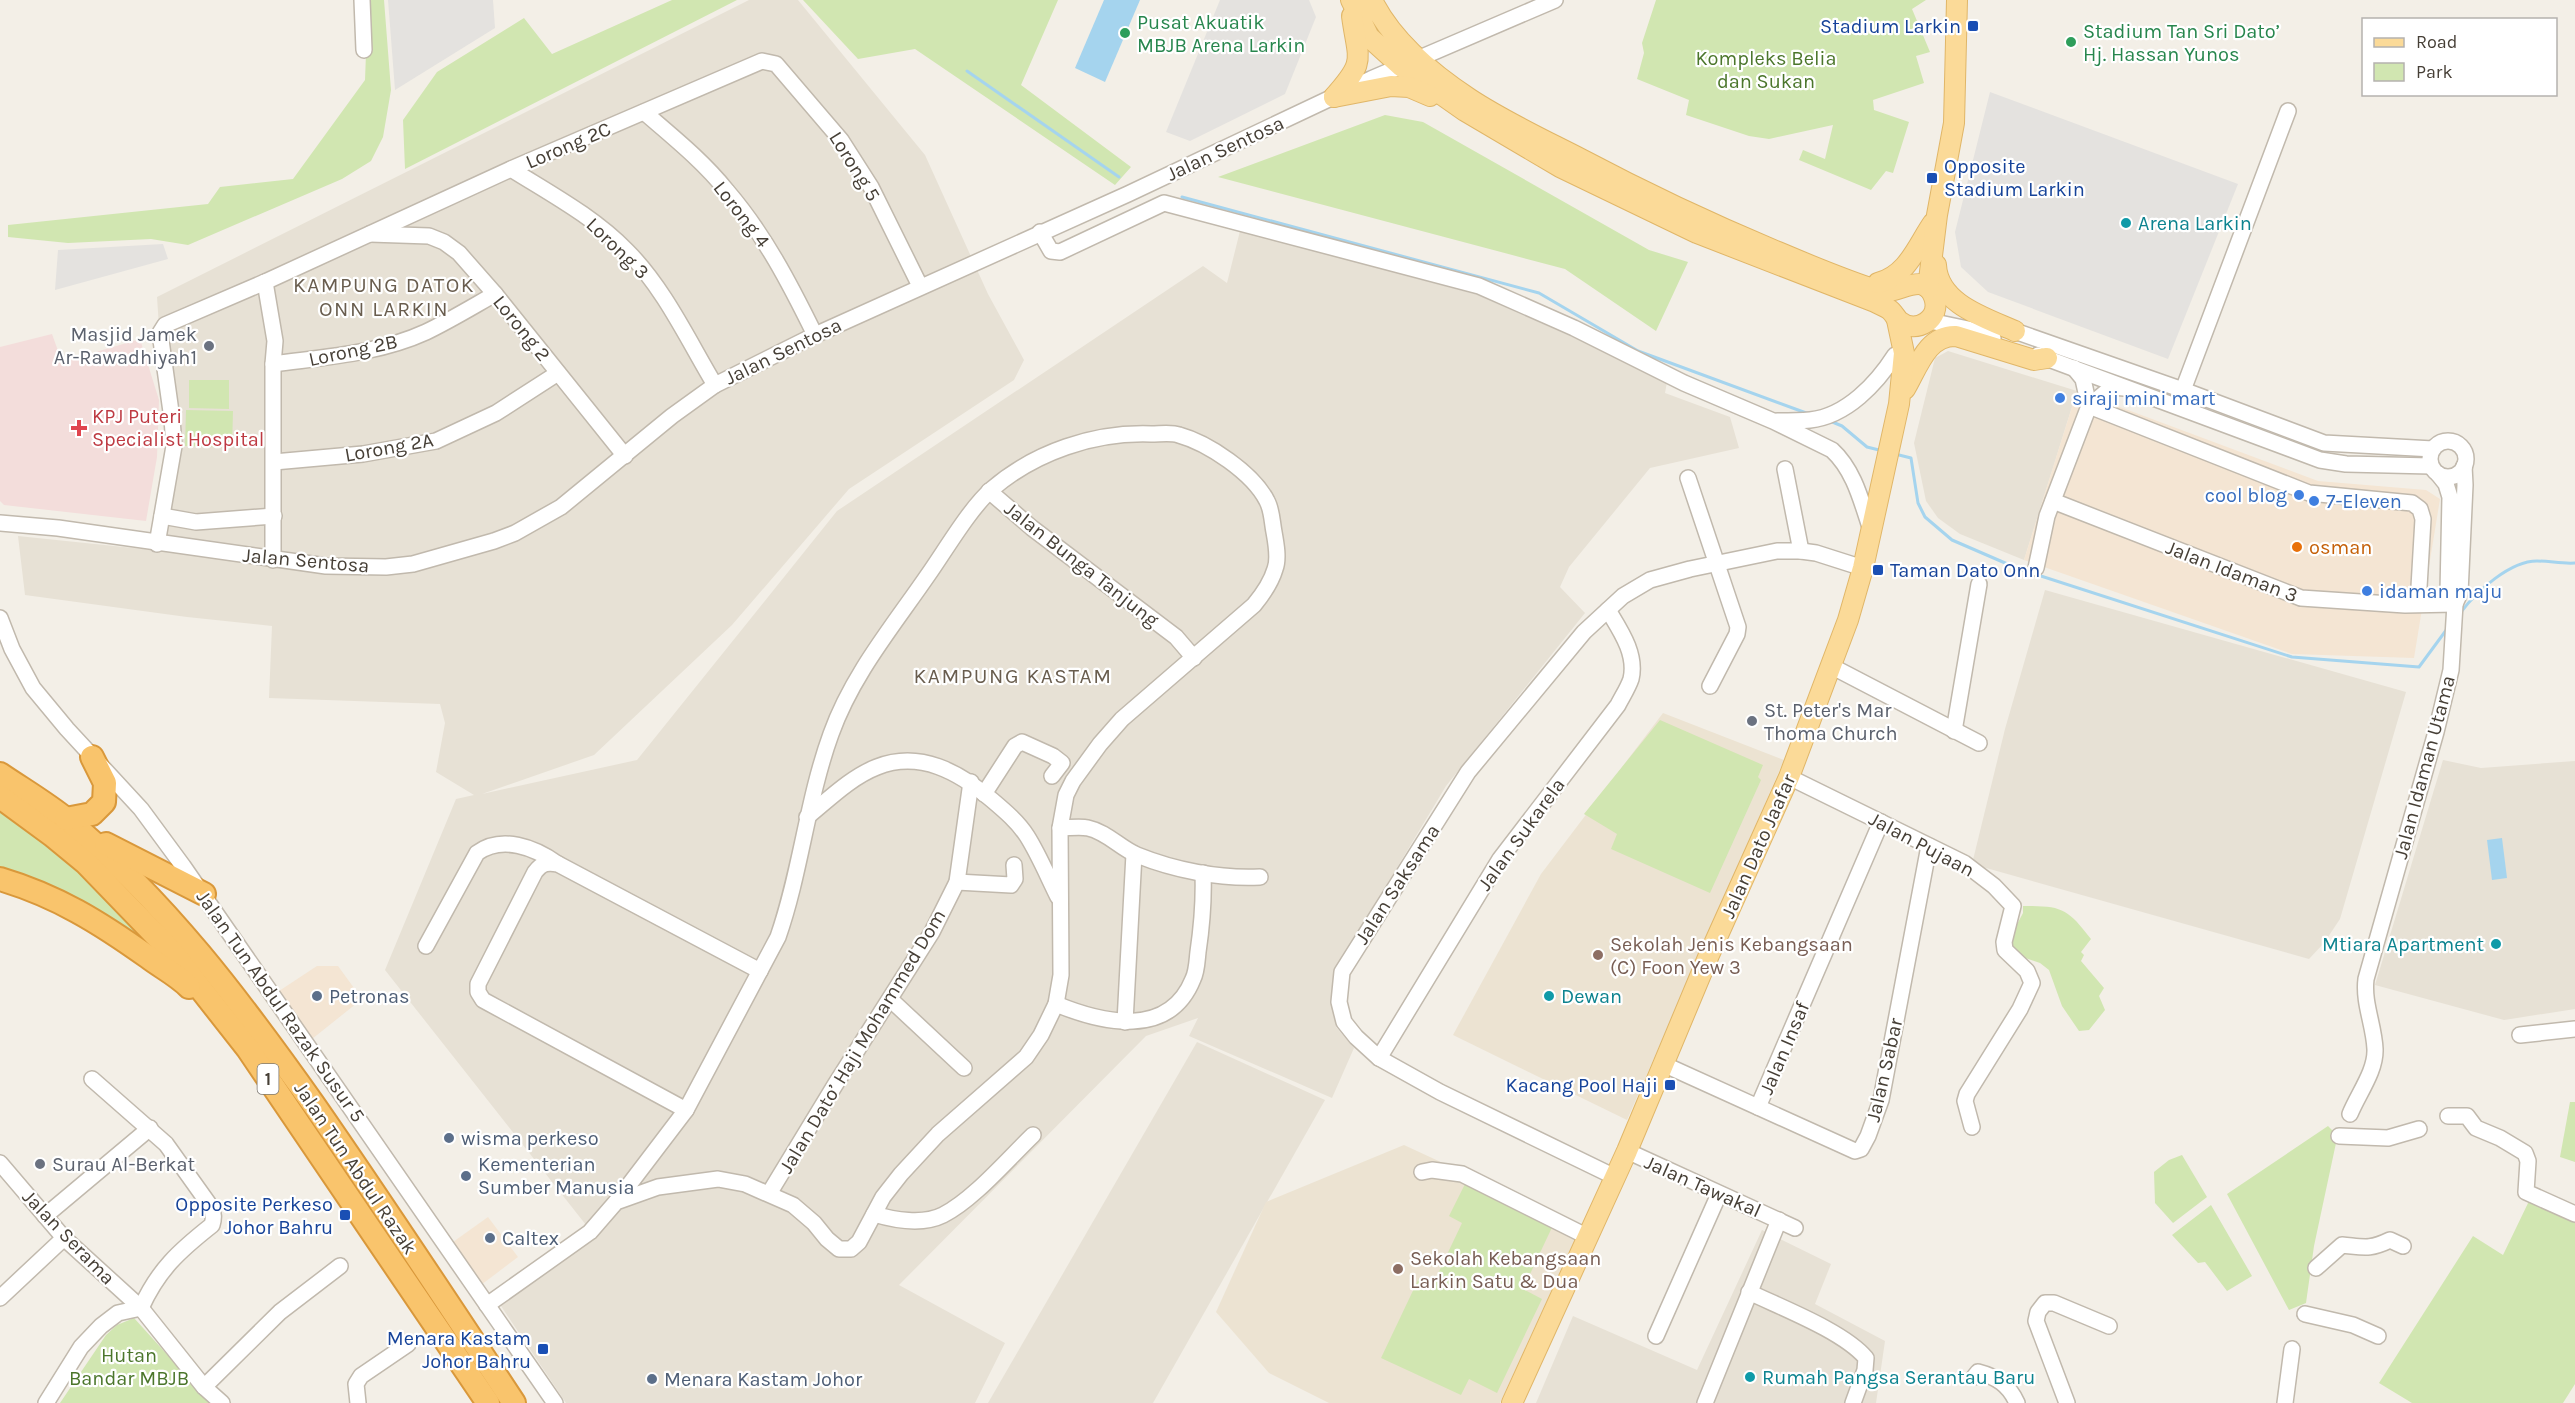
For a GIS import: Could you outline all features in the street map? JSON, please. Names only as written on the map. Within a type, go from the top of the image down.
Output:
[{"type":"highway","points":[[73,826],[92,814],[104,802],[105,783],[92,757]]},
{"type":"highway","name":"Jalan Tun Abdul Razak","points":[[0,774],[73,826],[123,870],[207,961],[286,1066],[367,1180],[514,1403]]},
{"type":"highway","name":"Jalan Tun Abdul Razak","points":[[0,797],[52,835],[101,878],[171,951],[248,1049],[488,1403]]},
{"type":"highway","points":[[73,826],[204,894]]},
{"type":"highway","points":[[0,879],[37,890],[78,911],[118,936],[186,984],[248,1049]]},
{"type":"main road","points":[[1351,0],[1370,37],[1468,98],[1627,184],[1752,241],[1875,302],[1906,326],[1917,327],[1928,322],[1934,314],[1918,290],[1936,222],[1953,123],[1957,0]]},
{"type":"main road","points":[[1334,97],[1350,79],[1358,63],[1351,0]]},
{"type":"main road","points":[[1372,0],[1410,62],[1465,111]]},
{"type":"main road","points":[[1334,97],[1391,86],[1409,87],[1465,111],[1560,167],[1697,233],[1823,277],[1882,292],[1918,290]]},
{"type":"main road","points":[[1823,277],[1879,283],[1890,280],[1902,271],[1936,222]]},
{"type":"main road","points":[[1936,222],[1936,273],[1941,284],[1965,308],[2015,331]]},
{"type":"main road","points":[[1823,277],[1873,309],[1885,320],[1892,332],[1902,395]]},
{"type":"main road","points":[[1894,315],[1893,298],[1918,290]]},
{"type":"main road","name":"Jalan Dato Jaafar","points":[[1894,315],[1904,353],[1902,395]]},
{"type":"main road","name":"Jalan Dato Jaafar","points":[[1512,1403],[1627,1152],[1663,1064],[1789,777],[1831,666],[1863,568],[1902,395],[1928,322]]},
{"type":"main road","points":[[1902,395],[1931,345],[1943,336],[1956,336],[2034,360],[2048,358]]},
{"type":"street","points":[[362,0],[364,50]]},
{"type":"street","name":"Jalan Sentosa","points":[[0,523],[58,528],[157,544],[326,566],[386,567],[412,564],[475,547],[515,533],[561,507],[672,416],[715,385],[920,286],[1128,194],[1410,62],[1555,0]]},
{"type":"street","name":"Lorong 2C","points":[[367,234],[762,61],[770,61]]},
{"type":"street","name":"Lorong 5","points":[[770,61],[776,64],[806,97],[840,140],[871,188],[920,286]]},
{"type":"street","points":[[2177,406],[2288,111]]},
{"type":"street","name":"Lorong 4","points":[[644,112],[693,155],[727,190],[761,235],[786,275],[815,335]]},
{"type":"street","name":"Lorong 3","points":[[511,169],[588,217],[627,250],[655,284],[715,385]]},
{"type":"street","points":[[1040,232],[1051,251],[1060,252],[1161,203],[1168,203],[1479,286],[1574,328],[1684,383],[1814,440],[1840,457],[1856,487],[1872,532]]},
{"type":"street","name":"Lorong 2","points":[[162,516],[174,446],[160,330],[180,318],[265,282],[367,234],[429,236],[444,242],[459,253],[495,294],[625,456]]},
{"type":"street","points":[[265,282],[275,341],[273,560]]},
{"type":"street","name":"Jalan Idaman Utama","points":[[1918,290],[1954,309],[2183,390],[2324,443],[2433,449]]},
{"type":"street","name":"Lorong 2B","points":[[273,364],[360,353],[394,343],[425,332],[495,294]]},
{"type":"street","points":[[1928,322],[1968,329],[2320,460],[2435,470],[2450,476],[2464,466]]},
{"type":"street","points":[[1773,421],[1816,419],[1834,413],[1852,402],[1878,380],[1895,355]]},
{"type":"street","points":[[2073,368],[2083,379],[2089,406]]},
{"type":"street","name":"Lorong 2A","points":[[274,462],[363,454],[436,441],[496,413],[558,373]]},
{"type":"street","points":[[2036,568],[2053,501],[2089,406],[2112,387],[2128,388]]},
{"type":"street","points":[[2089,406],[2309,494],[2412,503],[2420,509],[2423,519],[2418,604]]},
{"type":"street","points":[[488,1305],[590,1232],[616,1202],[686,1110],[778,937],[789,907],[807,817],[831,734],[851,689],[879,645],[990,491],[1019,468],[1043,456],[1081,443],[1134,433],[1178,434],[1229,460],[1255,484],[1268,501],[1275,538],[1276,567],[1268,587],[1254,605],[1122,719],[1079,773],[1066,795],[1060,834],[1061,975],[1056,1004],[1041,1035],[1026,1057],[938,1134],[901,1174],[884,1197],[859,1242],[851,1248],[839,1249],[793,1205],[770,1192],[745,1184],[718,1179],[658,1187],[616,1202]]},
{"type":"street","name":"Jalan Idaman Utama","points":[[2350,1114],[2373,1064],[2375,1050],[2364,989],[2439,722],[2451,670],[2455,616],[2460,593],[2465,454],[2459,445],[2453,442],[2442,442],[2430,454],[2435,470],[2446,484],[2450,496],[2448,592],[2455,616]]},
{"type":"street","points":[[1785,469],[1801,550]]},
{"type":"street","points":[[1688,478],[1738,627],[1737,634],[1710,686]]},
{"type":"street","name":"Jalan Bunga Tanjung","points":[[990,491],[1032,528],[1176,637],[1194,658]]},
{"type":"street","name":"Jalan Idaman 3","points":[[2053,501],[2301,598],[2418,604],[2455,616]]},
{"type":"street","points":[[157,544],[162,516],[196,522],[274,516]]},
{"type":"street","name":"Jalan Saksama","points":[[1615,1177],[1449,1097],[1378,1058],[1344,1022],[1339,1002],[1342,972],[1468,772],[1584,632],[1623,596],[1650,580],[1777,551],[1801,550],[1863,568]]},
{"type":"street","points":[[1954,731],[1979,584]]},
{"type":"street","name":"Jalan Sukarela","points":[[1378,1058],[1500,858],[1618,705],[1631,679],[1630,657],[1625,638],[1608,610]]},
{"type":"street","name":"Jalan Tun Abdul Razak Susur 5","points":[[0,618],[12,649],[33,688],[92,757],[141,809],[204,894],[555,1403]]},
{"type":"street","name":"Jalan Bunga Tanjung","points":[[1172,675],[1178,650],[1176,637]]},
{"type":"street","points":[[1831,666],[1979,743]]},
{"type":"street","points":[[984,794],[1015,746],[1022,742],[1053,756],[1062,763],[1053,776]]},
{"type":"street","points":[[807,817],[862,774],[894,761],[920,761],[944,767],[971,782],[1011,817],[1026,834],[1060,901]]},
{"type":"street","name":"Jalan Pujaan","points":[[1789,777],[1973,869],[2013,906],[2004,942],[2005,950],[2027,971],[2032,983],[2020,1009],[1967,1094],[1965,1101],[1972,1127]]},
{"type":"street","name":"Jalan Dato’ Haji Mohammed Dom","points":[[770,1192],[932,932],[957,882],[971,782]]},
{"type":"street","name":"Jalan Insaf","points":[[1758,1107],[1881,822]]},
{"type":"street","points":[[1035,849],[1060,834],[1087,828],[1104,834],[1134,854],[1203,873],[1240,878],[1260,877]]},
{"type":"street","points":[[426,946],[477,853],[488,845],[504,844],[522,846],[544,854],[558,864],[760,971]]},
{"type":"street","name":"Jalan Sabar","points":[[1663,1064],[1855,1151],[1861,1149],[1881,1100],[1929,846]]},
{"type":"street","points":[[1125,1022],[1134,854]]},
{"type":"street","points":[[558,864],[548,862],[540,865],[535,872],[478,984],[478,992],[483,1000],[686,1110]]},
{"type":"street","points":[[957,882],[1011,885],[1015,879],[1014,865]]},
{"type":"street","points":[[1056,1004],[1104,1020],[1125,1022],[1156,1017],[1172,1007],[1184,995],[1194,978],[1204,906],[1203,873]]},
{"type":"street","points":[[890,999],[964,1068]]},
{"type":"street","points":[[2520,1035],[2575,1029]]},
{"type":"street","points":[[92,1079],[166,1144],[214,1215],[212,1225],[178,1253],[160,1272],[141,1308]]},
{"type":"street","points":[[2448,1116],[2467,1116],[2476,1128],[2521,1149],[2528,1161],[2526,1192],[2575,1214]]},
{"type":"street","points":[[45,1216],[150,1128]]},
{"type":"street","points":[[2338,1136],[2388,1138],[2419,1129]]},
{"type":"street","points":[[874,1214],[896,1220],[941,1216],[962,1202],[1033,1135]]},
{"type":"street","name":"Jalan Tawakal","points":[[1627,1152],[1795,1228]]},
{"type":"street","name":"Jalan Serama","points":[[0,1163],[64,1238],[141,1308],[204,1387],[222,1403]]},
{"type":"street","points":[[643,1167],[658,1187]]},
{"type":"street","points":[[1422,1172],[1432,1170],[1462,1174],[1588,1237]]},
{"type":"street","points":[[1656,1336],[1719,1194]]},
{"type":"street","name":"Jalan Tawakal","points":[[1705,1403],[1779,1220]]},
{"type":"street","points":[[0,1298],[64,1238]]},
{"type":"street","points":[[2316,1268],[2342,1245],[2365,1249],[2382,1245],[2390,1240],[2403,1246]]},
{"type":"street","points":[[204,1387],[280,1312],[340,1266]]},
{"type":"street","points":[[1749,1292],[1820,1326],[1859,1350],[1866,1358],[1865,1370],[1853,1403]]},
{"type":"street","points":[[2067,1403],[2036,1321],[2038,1312],[2045,1303],[2054,1303],[2109,1326]]},
{"type":"street","name":"Jalan Serama","points":[[46,1403],[81,1347],[101,1326],[118,1312],[141,1308]]},
{"type":"street","points":[[2305,1314],[2353,1325],[2378,1336]]},
{"type":"street","points":[[358,1403],[356,1384],[361,1376],[408,1344]]},
{"type":"street","points":[[2285,1403],[2292,1349]]},
{"type":"street","points":[[1974,1377],[1978,1372],[1992,1376],[2006,1385],[2017,1403]]},
{"type":"shaded area","points":[[388,0],[493,0],[495,28],[395,90]]},
{"type":"shaded area","points":[[749,0],[798,0],[925,155],[988,294],[1024,360],[1014,380],[849,489],[732,625],[594,755],[482,794],[637,760],[837,511],[1203,266],[1227,283],[1240,231],[1478,295],[1667,382],[1665,393],[1730,417],[1739,448],[1650,468],[1569,567],[1560,587],[1585,613],[1446,786],[1338,966],[1332,993],[1336,1027],[1354,1048],[1332,1098],[1189,1036],[1198,1018],[1146,1036],[899,1285],[1005,1343],[975,1403],[566,1403],[493,1294],[586,1225],[385,970],[456,799],[474,795],[436,772],[445,723],[440,704],[269,698],[272,626],[25,595],[18,536],[162,551],[167,444],[157,297]]},
{"type":"shaded area","points":[[1220,0],[1309,0],[1316,17],[1285,94],[1190,141],[1166,132]]},
{"type":"shaded area","points":[[1990,92],[2238,184],[2168,359],[1988,292],[1961,267],[1955,232]]},
{"type":"shaded area","points":[[163,244],[168,259],[55,290],[58,250]]},
{"type":"shaded area","name":"KPJ Puteri Specialist Hospital","points":[[52,334],[62,362],[140,339],[159,400],[157,457],[146,521],[4,505],[0,501],[0,347]]},
{"type":"shaded area","points":[[1948,351],[2077,391],[2024,560],[1960,534],[1938,518],[1926,501],[1914,443],[1935,358]]},
{"type":"shaded area","points":[[2077,391],[2318,481],[2426,490],[2440,499],[2414,658],[2292,654],[2024,560]]},
{"type":"shaded area","points":[[2045,590],[2406,692],[2340,919],[2324,943],[2309,959],[1972,864],[2005,729]]},
{"type":"shaded area","name":"Sekolah Jenis Kebangsaan (C) Foon Yew 3","points":[[1663,713],[1784,760],[1627,1120],[1453,1035],[1541,874]]},
{"type":"shaded area","points":[[2443,760],[2481,768],[2575,761],[2575,1009],[2504,1020],[2375,985]]},
{"type":"shaded area","name":"Petronas","points":[[317,966],[338,966],[362,999],[312,1039],[279,991]]},
{"type":"shaded area","points":[[1197,1042],[1325,1100],[1153,1403],[988,1403]]},
{"type":"shaded area","name":"Sekolah Kebangsaan Larkin Satu & Dua","points":[[1404,1145],[1581,1227],[1500,1403],[1329,1403],[1269,1373],[1216,1312],[1266,1202]]},
{"type":"shaded area","points":[[488,1217],[518,1257],[481,1285],[453,1242]]},
{"type":"shaded area","name":"Rumah Pangsa Serantau Baru","points":[[1762,1230],[1831,1264],[1815,1304],[1885,1341],[1876,1403],[1536,1403],[1573,1316],[1697,1370]]},
{"type":"green space","points":[[368,0],[384,0],[391,90],[383,137],[371,161],[342,179],[188,245],[151,239],[68,243],[8,237],[8,225],[208,204],[220,187],[293,179],[365,80]]},
{"type":"green space","points":[[672,0],[737,0],[405,169],[403,120],[437,72],[524,18],[552,54]]},
{"type":"green space","points":[[803,0],[1058,0],[1021,85],[1131,167],[1115,185],[915,49],[858,59]]},
{"type":"green space","name":"Kompleks Belia dan Sukan","points":[[1656,0],[1926,0],[1912,9],[1930,52],[1916,56],[1924,83],[1873,100],[1874,110],[1909,122],[1893,173],[1886,171],[1871,190],[1799,160],[1803,150],[1825,159],[1833,125],[1769,139],[1749,136],[1686,115],[1689,100],[1637,79],[1644,53],[1642,43]]},
{"type":"green space","points":[[1385,115],[1423,122],[1649,250],[1688,262],[1656,331],[1565,269],[1218,177]]},
{"type":"green space","points":[[189,380],[229,380],[229,409],[189,408]]},
{"type":"green space","points":[[186,410],[233,411],[232,448],[185,446]]},
{"type":"green space","points":[[1660,720],[1763,765],[1758,777],[1761,780],[1710,893],[1611,849],[1617,834],[1584,814]]},
{"type":"green space","points":[[0,806],[74,856],[186,974],[0,879]]},
{"type":"green space","points":[[2023,906],[2055,908],[2063,911],[2076,921],[2091,939],[2081,952],[2084,955],[2081,961],[2104,988],[2099,996],[2105,1010],[2089,1030],[2079,1031],[2062,1006],[2049,970],[2040,963],[2011,953],[2013,932],[2023,913]]},
{"type":"green space","points":[[2570,1102],[2575,1102],[2575,1162],[2560,1157]]},
{"type":"green space","points":[[2328,1126],[2334,1132],[2336,1143],[2314,1246],[2306,1303],[2289,1310],[2227,1194]]},
{"type":"green space","points":[[2182,1155],[2207,1197],[2173,1223],[2155,1203],[2154,1172],[2169,1160]]},
{"type":"green space","points":[[1467,1180],[1555,1221],[1523,1289],[1542,1299],[1497,1393],[1469,1379],[1461,1395],[1381,1358],[1419,1278],[1433,1284],[1462,1223],[1449,1216]]},
{"type":"green space","points":[[2530,1199],[2575,1221],[2575,1384],[2563,1403],[2412,1403],[2379,1383],[2473,1236],[2503,1255]]},
{"type":"green space","points":[[2211,1205],[2252,1276],[2227,1291],[2205,1262],[2198,1263],[2172,1235]]},
{"type":"green space","name":"Hutan Bandar MBJB","points":[[134,1318],[192,1382],[215,1403],[60,1403],[106,1335],[117,1325]]},
{"type":"water","points":[[1104,0],[1140,0],[1105,82],[1075,68]]},
{"type":"water","points":[[2502,838],[2507,878],[2492,880],[2487,840]]},
{"type":"waterway","points":[[967,71],[1119,177]]},
{"type":"waterway","points":[[1182,197],[1539,293],[1638,351],[1809,414]]},
{"type":"waterway","points":[[1830,421],[1842,426],[1867,447],[1883,451]]},
{"type":"waterway","points":[[1895,454],[1911,458],[1918,503],[1925,517],[1952,540],[2019,569],[2292,657],[2419,667],[2447,629]]},
{"type":"waterway","points":[[2461,612],[2485,587],[2516,566],[2537,561],[2575,563]]},
{"type":"place","name":"Stadium Larkin","points":[[1973,26]]},
{"type":"place","name":"Pusat Akuatik MBJB Arena Larkin","points":[[1125,33]]},
{"type":"place","name":"Stadium Tan Sri Dato’ Hj. Hassan Yunos","points":[[2071,42]]},
{"type":"place","name":"Opposite Stadium Larkin","points":[[1932,178]]},
{"type":"place","name":"Arena Larkin","points":[[2126,223]]},
{"type":"place","name":"Masjid Jamek Ar-Rawadhiyah1","points":[[209,346]]},
{"type":"place","name":"siraji mini mart","points":[[2060,398]]},
{"type":"place","name":"KPJ Puteri Specialist Hospital","points":[[79,428]]},
{"type":"place","name":"cool blog","points":[[2299,495]]},
{"type":"place","name":"7-Eleven","points":[[2314,501]]},
{"type":"place","name":"osman","points":[[2297,547]]},
{"type":"place","name":"Taman Dato Onn","points":[[1878,570]]},
{"type":"place","name":"idaman maju","points":[[2367,591]]},
{"type":"place","name":"St. Peter's Mar Thoma Church","points":[[1752,721]]},
{"type":"place","name":"Mtiara Apartment","points":[[2496,944]]},
{"type":"place","name":"Sekolah Jenis Kebangsaan (C) Foon Yew 3","points":[[1598,955]]},
{"type":"place","name":"Petronas","points":[[317,996]]},
{"type":"place","name":"Dewan","points":[[1549,996]]},
{"type":"place","name":"Kacang Pool Haji","points":[[1670,1085]]},
{"type":"place","name":"wisma perkeso","points":[[449,1138]]},
{"type":"place","name":"Surau Al-Berkat","points":[[40,1164]]},
{"type":"place","name":"Kementerian Sumber Manusia","points":[[466,1176]]},
{"type":"place","name":"Opposite Perkeso Johor Bahru","points":[[345,1215]]},
{"type":"place","name":"Caltex","points":[[490,1238]]},
{"type":"place","name":"Sekolah Kebangsaan Larkin Satu & Dua","points":[[1398,1269]]},
{"type":"place","name":"Menara Kastam Johor Bahru","points":[[543,1349]]},
{"type":"place","name":"Rumah Pangsa Serantau Baru","points":[[1750,1377]]},
{"type":"place","name":"Menara Kastam Johor","points":[[652,1379]]},
{"type":"district","name":"KAMPUNG DATOK ONN LARKIN","points":[[384,297]]},
{"type":"district","name":"KAMPUNG KASTAM","points":[[1013,676]]}]
